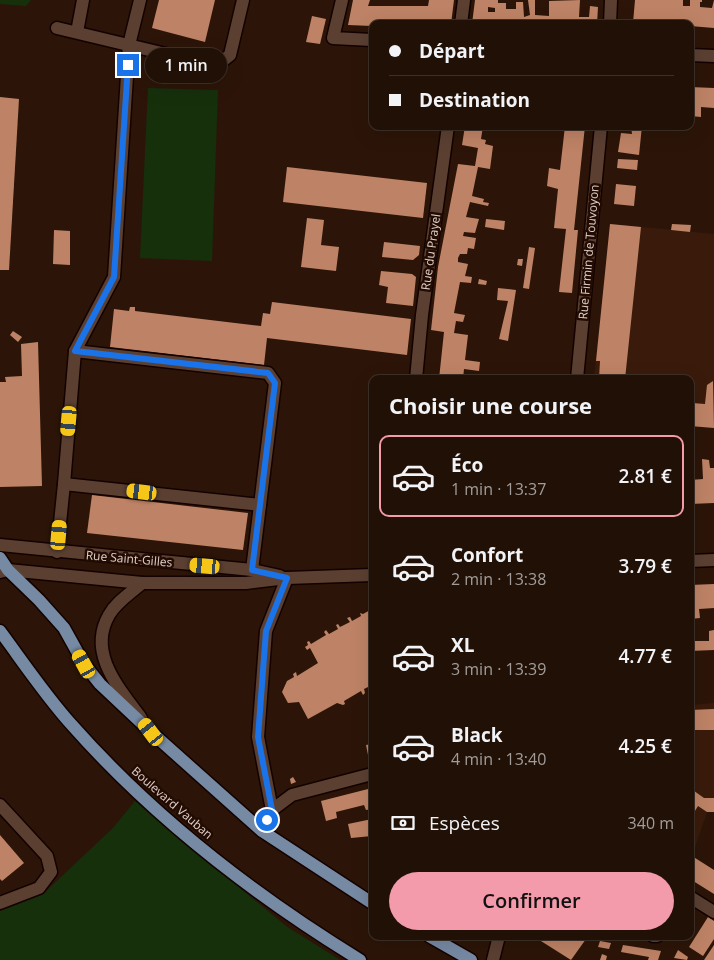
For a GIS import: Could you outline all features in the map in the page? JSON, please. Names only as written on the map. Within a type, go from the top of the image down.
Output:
[{"type":"main road","points":[[0,558],[4,571],[39,600],[64,628],[84,664],[100,684],[151,732],[262,831],[369,901]]},
{"type":"main road","name":"Boulevard Vauban","points":[[0,631],[70,723],[156,810],[296,920],[360,960]]},
{"type":"main road","points":[[436,940],[471,960]]},
{"type":"street","points":[[77,32],[84,0]]},
{"type":"street","points":[[58,552],[75,351],[114,277],[129,45],[140,0]]},
{"type":"street","points":[[57,28],[216,66],[230,55],[243,0]]},
{"type":"street","points":[[342,0],[333,38],[369,40]]},
{"type":"street","points":[[462,20],[464,0]]},
{"type":"street","points":[[610,20],[611,0]]},
{"type":"street","points":[[694,55],[714,56]]},
{"type":"street","name":"Rue du Prayel","points":[[416,375],[422,316],[447,130]]},
{"type":"street","name":"Rue Firmin de Touvoyon","points":[[577,375],[601,130]]},
{"type":"street","points":[[75,351],[268,373],[275,383],[252,570]]},
{"type":"street","points":[[64,484],[260,505]]},
{"type":"street","name":"Rue Saint-Gilles","points":[[0,545],[252,570],[287,578]]},
{"type":"street","points":[[694,561],[714,560]]},
{"type":"street","name":"Rue Saint-Gilles","points":[[4,571],[142,583],[246,583],[287,578],[369,575]]},
{"type":"street","points":[[272,810],[258,737],[266,631],[287,578]]},
{"type":"street","points":[[142,583],[118,604],[109,615],[101,638],[103,656],[110,675],[151,732]]},
{"type":"street","points":[[262,831],[272,810],[292,794],[369,775]]},
{"type":"street","points":[[0,805],[47,856],[51,872],[39,888],[0,903]]},
{"type":"street","points":[[694,902],[714,912]]},
{"type":"street","points":[[493,960],[498,940]]},
{"type":"shaded area","points":[[610,224],[714,234],[714,428],[694,426],[694,375],[594,375]]},
{"type":"shaded area","points":[[714,703],[714,812],[707,812],[694,850],[694,705]]},
{"type":"green space","points":[[0,0],[31,0],[26,6],[0,4]]},
{"type":"green space","points":[[148,88],[218,90],[212,261],[140,258]]},
{"type":"green space","points":[[135,801],[286,926],[340,960],[0,960],[0,911],[44,893],[113,828]]},
{"type":"building","points":[[159,0],[215,0],[205,42],[152,28]]},
{"type":"building","points":[[353,0],[370,0],[368,6],[428,6],[429,0],[454,0],[452,20],[369,20],[369,26],[348,25]]},
{"type":"building","points":[[475,0],[498,0],[498,3],[506,3],[506,9],[516,9],[516,2],[523,2],[524,17],[530,15],[528,0],[535,0],[535,15],[549,16],[549,1],[580,0],[579,17],[589,17],[590,6],[598,7],[597,20],[472,20]],"holes":[[[488,7],[495,8],[495,12],[488,12]]]},
{"type":"building","points":[[635,0],[683,0],[683,6],[690,6],[690,0],[702,0],[700,7],[712,8],[714,0],[714,28],[694,26],[694,20],[633,20]]},
{"type":"building","points":[[312,16],[326,19],[320,44],[306,42]]},
{"type":"building","points":[[694,87],[714,88],[714,108],[701,107],[701,117],[694,116]]},
{"type":"building","points":[[0,97],[19,99],[9,270],[0,270]]},
{"type":"building","points":[[464,130],[482,130],[481,139],[486,140],[485,144],[493,146],[490,169],[478,167],[472,196],[484,199],[483,202],[489,203],[488,206],[470,202],[466,217],[479,219],[475,233],[464,232],[463,236],[476,238],[474,249],[468,248],[467,254],[460,254],[458,258],[458,262],[468,264],[465,276],[472,277],[471,283],[460,282],[454,313],[465,315],[463,322],[456,321],[454,333],[468,335],[465,360],[480,362],[479,371],[464,369],[463,375],[439,375],[444,332],[431,330],[438,267],[458,164],[475,166],[478,148],[462,145]]},
{"type":"building","points":[[565,130],[585,130],[574,230],[578,230],[572,293],[559,292],[566,229],[554,228],[558,189],[547,186],[549,168],[560,170]]},
{"type":"building","points":[[632,130],[642,130],[639,155],[618,152],[621,133],[632,134]]},
{"type":"building","points":[[618,159],[638,160],[637,170],[617,168]]},
{"type":"building","points":[[287,167],[427,183],[423,218],[283,202]]},
{"type":"building","points":[[616,184],[636,186],[634,206],[614,204]]},
{"type":"building","points":[[307,218],[324,220],[321,245],[339,247],[336,271],[301,267]]},
{"type":"building","points":[[486,219],[505,221],[504,230],[485,227]]},
{"type":"building","points":[[610,224],[641,227],[625,375],[599,375],[600,361],[596,361]]},
{"type":"building","points":[[672,224],[691,225],[690,232],[671,230]]},
{"type":"building","points":[[54,230],[70,231],[70,265],[53,264]]},
{"type":"building","points":[[384,242],[420,246],[419,255],[413,260],[382,257]]},
{"type":"building","points":[[529,247],[535,248],[529,289],[523,288]]},
{"type":"building","points":[[518,259],[523,259],[522,266],[517,265]]},
{"type":"building","points":[[381,271],[412,274],[416,277],[413,306],[386,303],[388,287],[379,285]]},
{"type":"building","points":[[479,279],[487,281],[486,285],[478,284]]},
{"type":"building","points":[[498,288],[516,290],[508,341],[499,339],[508,301],[497,300]]},
{"type":"building","points":[[272,302],[411,319],[407,355],[267,338],[264,365],[110,347],[114,309],[129,311],[130,307],[135,307],[135,311],[261,326],[263,313],[270,314]]},
{"type":"building","points":[[13,331],[22,337],[18,342],[10,335]]},
{"type":"building","points":[[38,342],[42,486],[0,487],[0,382],[6,382],[5,377],[22,376],[21,344]]},
{"type":"building","points":[[713,381],[714,428],[694,426],[694,403],[705,404],[707,385]]},
{"type":"building","points":[[702,459],[709,460],[710,468],[714,468],[714,503],[694,504],[694,480],[703,479]]},
{"type":"building","points":[[92,495],[248,513],[243,550],[87,533]]},
{"type":"building","points":[[714,584],[714,608],[699,609],[700,618],[694,619],[694,585]]},
{"type":"building","points":[[369,611],[369,686],[364,689],[365,693],[363,695],[361,691],[344,701],[345,704],[337,703],[308,719],[299,702],[288,703],[282,692],[287,681],[294,677],[293,674],[296,672],[297,676],[318,663],[310,648],[307,650],[305,647],[308,645],[307,642],[309,641],[311,644],[326,635],[324,632],[326,630],[329,634],[338,629],[336,625],[338,624],[340,627],[350,622],[347,618],[350,617],[352,621],[361,616],[360,613],[363,614]]},
{"type":"building","points":[[714,630],[714,650],[694,651],[694,641],[709,641],[709,631]]},
{"type":"building","points":[[714,709],[714,730],[694,730],[694,710]]},
{"type":"building","points":[[369,744],[369,760],[366,745]]},
{"type":"building","points":[[293,777],[296,782],[291,784],[290,779]]},
{"type":"building","points":[[369,789],[369,810],[366,810],[364,805],[336,812],[337,818],[326,821],[321,801]]},
{"type":"building","points":[[694,791],[704,798],[714,798],[714,812],[707,812],[698,806],[694,812]]},
{"type":"building","points":[[369,820],[369,836],[351,838],[348,824]]},
{"type":"building","points":[[0,835],[24,863],[2,881],[0,879]]},
{"type":"building","points":[[694,857],[714,870],[714,894],[694,882]]},
{"type":"building","points":[[708,917],[714,921],[714,939],[703,956],[689,947]]},
{"type":"building","points":[[539,940],[585,940],[571,960]]},
{"type":"building","points":[[600,941],[611,943],[609,949],[598,947]]},
{"type":"building","points":[[623,945],[661,951],[658,960],[648,960],[649,957],[621,952]]},
{"type":"building","points":[[714,945],[714,960],[704,960]]},
{"type":"building","points":[[678,950],[688,957],[687,960],[674,958]]},
{"type":"building","points":[[602,954],[607,956],[606,960],[600,960]]},
{"type":"route","points":[[128,65],[114,277],[75,351],[268,373],[275,383],[252,570],[287,578],[266,631],[258,737],[272,810],[267,820]]}]
